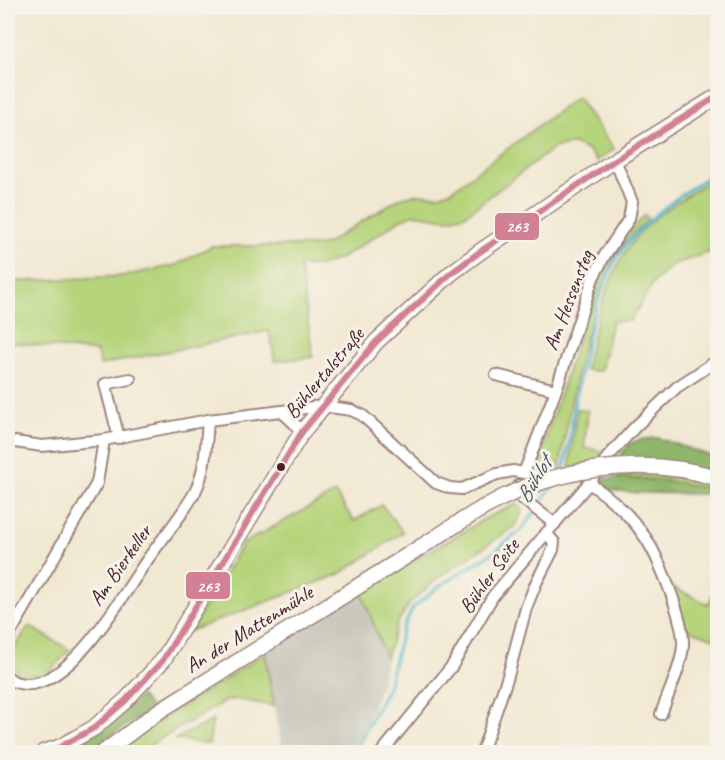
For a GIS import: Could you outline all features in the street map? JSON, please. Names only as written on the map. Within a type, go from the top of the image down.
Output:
[{"type":"street","name":"Bühlertalstraße","points":[[44,753],[94,728],[125,701],[163,660],[302,432],[376,342],[450,274],[615,159],[717,96]]},
{"type":"street","name":"Am Hessensteg","points":[[322,406],[351,410],[362,415],[436,483],[443,486],[462,489],[497,474],[513,471],[524,473],[556,390],[593,278],[629,219],[632,202],[615,159]]},
{"type":"street","name":"Bühler Seite","points":[[382,753],[452,666],[493,596],[589,483],[607,458],[635,427],[677,387],[717,360]]},
{"type":"street","points":[[496,375],[556,390]]},
{"type":"street","points":[[119,438],[105,384],[130,379]]},
{"type":"street","points":[[8,441],[42,446],[104,440],[208,420],[322,406]]},
{"type":"street","points":[[281,411],[302,432]]},
{"type":"street","name":"Am Bierkeller","points":[[9,681],[31,684],[48,680],[72,661],[94,637],[194,493],[204,464],[208,420]]},
{"type":"street","points":[[8,637],[97,483],[104,440]]},
{"type":"street","name":"An der Mattenmühle","points":[[104,753],[159,711],[484,507],[512,493],[560,477],[628,466],[665,468],[717,478]]},
{"type":"street","points":[[589,483],[608,496],[645,537],[666,580],[676,608],[682,636],[682,649],[661,714]]},
{"type":"street","points":[[519,484],[519,496],[555,524]]},
{"type":"street","points":[[482,753],[508,676],[526,608],[553,550],[554,542],[546,533]]},
{"type":"shaded area","points":[[361,591],[386,658],[382,681],[371,713],[350,752],[283,752],[265,653]]},
{"type":"green space","points":[[577,97],[614,149],[597,161],[589,151],[574,144],[555,147],[465,215],[448,219],[414,214],[400,220],[343,257],[321,266],[300,266],[313,357],[275,361],[269,331],[100,365],[97,352],[8,342],[8,282],[123,276],[176,265],[212,246],[315,246],[326,244],[400,198],[415,194],[439,195],[452,190]]},
{"type":"green space","points":[[717,175],[717,250],[674,264],[654,282],[630,321],[612,321],[601,371],[585,370],[603,300],[626,251],[643,229],[674,204]]},
{"type":"green space","points":[[645,215],[648,219],[617,253],[599,294],[580,356],[559,470],[545,473],[539,458],[591,299],[618,247]]},
{"type":"green space","points":[[577,409],[588,411],[584,448],[602,451],[598,463],[569,468]]},
{"type":"green space","points":[[658,438],[717,458],[717,472],[617,460],[633,442]]},
{"type":"green space","points":[[619,474],[655,475],[712,483],[717,485],[717,494],[709,494],[710,488],[660,480],[619,478]]},
{"type":"green space","points":[[603,479],[660,480],[710,488],[709,494],[637,493],[607,490],[604,486]]},
{"type":"green space","points":[[335,493],[354,521],[382,505],[403,532],[340,574],[190,631],[242,544]]},
{"type":"green space","points":[[517,504],[523,511],[514,527],[438,578],[410,603],[397,623],[386,658],[361,591],[488,517]]},
{"type":"green space","points":[[717,586],[717,640],[684,628],[672,587],[708,604]]},
{"type":"green space","points":[[29,626],[70,650],[45,676],[19,676],[9,656]]},
{"type":"green space","points":[[265,653],[274,706],[235,699],[225,701],[138,752],[118,752],[142,732]]},
{"type":"green space","points":[[140,696],[152,709],[90,752],[63,752],[104,727]]},
{"type":"green space","points":[[213,720],[209,744],[175,739]]},
{"type":"waterway","name":"Bühlot","points":[[563,469],[588,337],[602,290],[615,261],[647,223],[675,199],[718,171]]},
{"type":"waterway","name":"Bühlot","points":[[538,507],[553,485]]},
{"type":"waterway","name":"Bühlot","points":[[354,752],[388,687],[402,630],[413,608],[438,587],[497,550],[522,529],[535,512]]},
{"type":"transit line","name":"263","points":[[44,752],[58,748],[94,728],[125,701],[163,660],[302,432],[376,342],[450,274],[481,251],[615,160],[718,96]]}]
